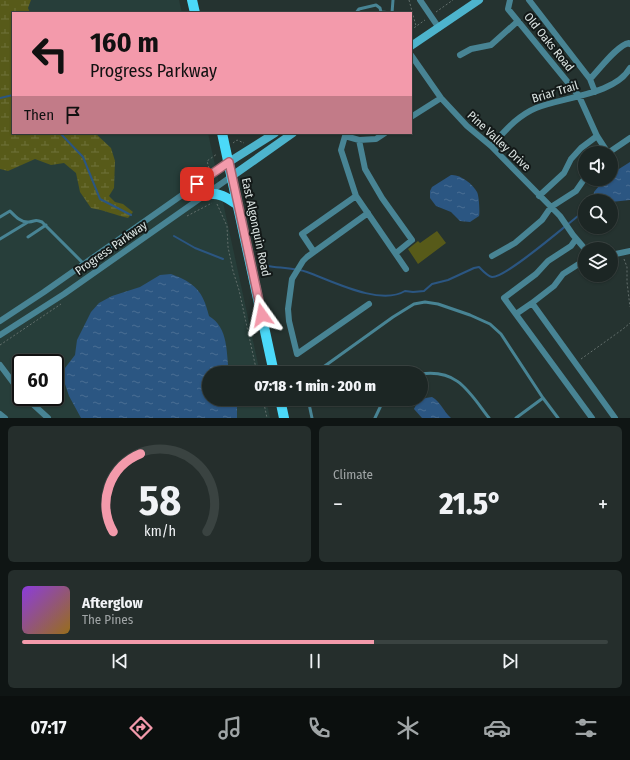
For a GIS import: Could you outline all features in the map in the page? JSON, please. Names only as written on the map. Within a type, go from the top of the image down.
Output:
[{"type":"main road","points":[[192,0],[195,12]]},
{"type":"main road","name":"East Algonquin Road","points":[[222,134],[272,366]]},
{"type":"main road","points":[[207,194],[215,193],[224,195],[238,205]]},
{"type":"main road","points":[[281,406],[284,418]]},
{"type":"street","points":[[420,0],[439,28]]},
{"type":"street","points":[[412,45],[479,0]]},
{"type":"street","name":"Old Oaks Road","points":[[510,0],[508,9],[579,96],[597,136],[603,146]]},
{"type":"street","name":"Old Oaks Road","points":[[529,0],[590,79],[595,92]]},
{"type":"street","points":[[460,55],[471,49],[491,44],[518,21]]},
{"type":"street","name":"Briar Trail","points":[[590,79],[602,68],[614,52],[625,43],[629,42],[630,44]]},
{"type":"street","name":"Pine Valley Drive","points":[[412,56],[441,98],[467,126],[491,146],[560,216],[579,242]]},
{"type":"street","name":"Briar Trail","points":[[491,146],[516,120],[536,108],[595,92],[619,80],[627,74],[630,68]]},
{"type":"street","points":[[412,116],[441,98]]},
{"type":"street","points":[[229,162],[273,134]]},
{"type":"street","points":[[232,176],[292,134]]},
{"type":"street","points":[[384,134],[376,139],[359,140],[345,136],[340,150],[356,196],[406,269]]},
{"type":"street","points":[[539,196],[564,173],[571,159],[581,148],[597,136]]},
{"type":"street","points":[[618,147],[630,138]]},
{"type":"street","points":[[359,140],[365,169],[382,198],[412,240],[396,253]]},
{"type":"street","name":"Progress Parkway","points":[[0,321],[84,265],[229,162]]},
{"type":"street","name":"Progress Parkway","points":[[0,335],[64,294],[232,176]]},
{"type":"street","points":[[492,256],[515,243],[542,220],[551,207],[576,191],[579,186]]},
{"type":"street","points":[[314,252],[302,234],[356,196]]},
{"type":"street","points":[[368,213],[303,261],[292,279],[288,321],[297,354],[369,304]]},
{"type":"street","points":[[575,237],[571,246],[548,261],[536,274],[504,298],[592,418]]},
{"type":"street","points":[[618,254],[630,250]]},
{"type":"street","points":[[516,314],[554,286],[563,274],[578,264]]},
{"type":"street","points":[[532,303],[615,418]]},
{"type":"street","points":[[0,366],[2,374],[12,384]]},
{"type":"street","points":[[35,406],[48,418]]},
{"type":"street","points":[[0,414],[5,418]]},
{"type":"lane","points":[[392,12],[393,0]]},
{"type":"lane","points":[[357,12],[359,9],[376,5],[380,8],[381,12]]},
{"type":"lane","points":[[0,217],[10,211],[18,219],[28,222]]},
{"type":"lane","points":[[0,239],[28,222],[35,220],[42,222],[84,265]]},
{"type":"lane","points":[[28,237],[46,225]]},
{"type":"lane","points":[[326,366],[393,317],[414,304],[425,302],[438,304],[470,314],[490,324],[500,334],[558,418]]},
{"type":"lane","points":[[428,373],[446,375],[461,383],[489,418]]},
{"type":"lane","points":[[516,418],[543,398]]},
{"type":"lane","points":[[309,406],[312,418]]},
{"type":"lane","points":[[375,418],[381,406]]},
{"type":"path","points":[[409,0],[416,26]]},
{"type":"path","points":[[237,140],[247,143]]},
{"type":"path","points":[[216,201],[227,226],[229,253],[239,290],[255,366]]},
{"type":"path","points":[[621,253],[627,267],[630,307]]},
{"type":"path","points":[[575,363],[624,329],[630,323]]},
{"type":"path","points":[[264,406],[267,418]]},
{"type":"shaded area","points":[[0,0],[179,0],[182,12],[12,12],[12,134],[208,134],[258,366],[202,366],[202,406],[267,406],[270,418],[0,418]]},
{"type":"green space","points":[[0,0],[31,0],[28,8],[30,12],[12,12],[12,134],[96,134],[111,148],[115,161],[114,188],[109,196],[115,202],[123,204],[133,212],[128,218],[91,208],[80,192],[76,173],[64,163],[51,165],[35,159],[8,171],[0,169]]},
{"type":"green space","points":[[437,231],[446,243],[418,264],[408,249],[418,241],[420,243]]},
{"type":"water","points":[[630,162],[630,200],[618,201],[618,194],[594,194],[599,186],[618,186],[618,170]]},
{"type":"water","points":[[451,175],[458,176],[466,180],[477,192],[479,216],[470,222],[460,221],[451,212],[436,206],[430,198],[430,191],[432,187]]},
{"type":"water","points":[[171,274],[179,277],[197,289],[204,300],[209,316],[220,327],[227,349],[228,366],[202,366],[202,406],[237,406],[237,418],[81,418],[69,396],[64,381],[64,373],[65,368],[75,355],[77,340],[91,312],[99,303],[112,296],[140,287],[160,275]]},
{"type":"water","points":[[432,397],[438,401],[451,418],[422,418],[414,409],[416,406],[428,406],[428,398]]},
{"type":"waterway","points":[[0,98],[12,95]]},
{"type":"waterway","points":[[61,134],[83,157],[100,199],[131,215]]},
{"type":"waterway","points":[[267,266],[307,272],[342,286],[370,294],[383,296],[395,295],[405,291],[424,291],[432,284],[448,280],[474,268],[479,267],[492,277],[499,275],[521,261],[578,216]]},
{"type":"waterway","points":[[174,236],[195,248],[223,259]]},
{"type":"route","points":[[197,184],[229,162],[262,315]]}]
